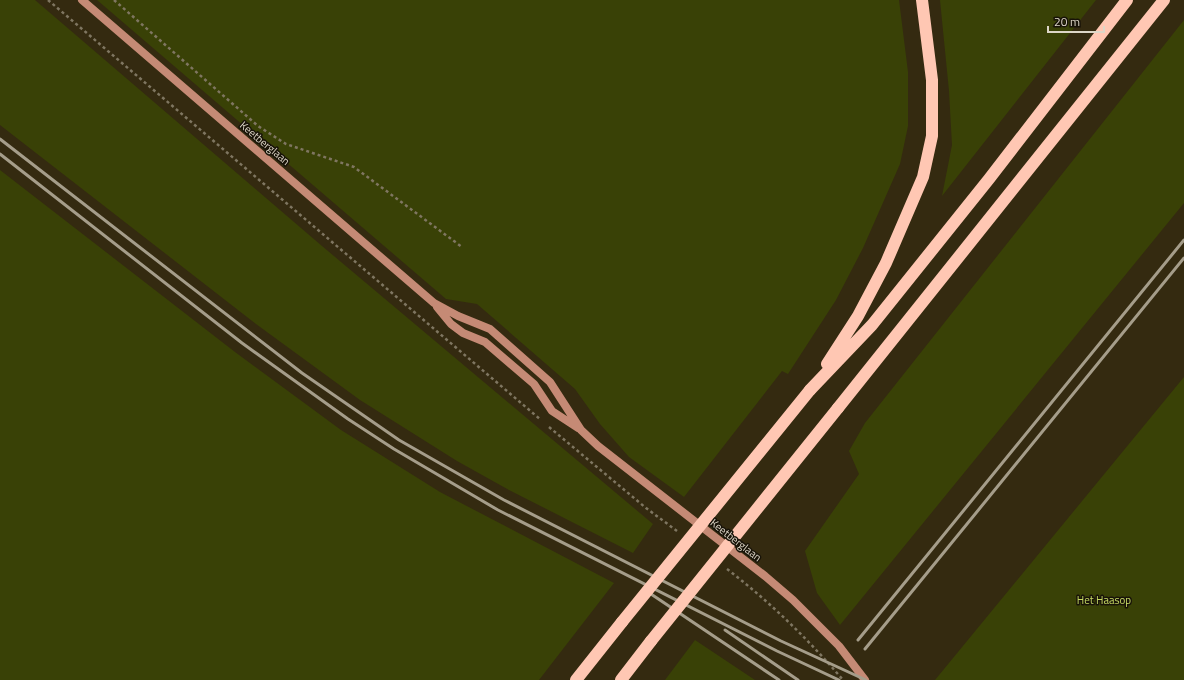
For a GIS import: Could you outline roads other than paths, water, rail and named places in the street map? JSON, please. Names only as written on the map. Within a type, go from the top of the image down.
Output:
[{"type":"highway","points":[[810,390],[862,310],[886,263],[923,177],[932,136],[932,80],[922,0]]},
{"type":"highway","points":[[576,680],[810,390],[872,325],[989,179],[1127,0]]},
{"type":"highway","points":[[621,680],[1164,0]]},
{"type":"main road","name":"Keetberglaan","points":[[82,0],[434,303],[451,324],[463,333],[486,342],[534,384],[552,411],[581,430],[598,446],[766,576],[793,600],[838,646],[865,680]]},
{"type":"main road","name":"Keetberglaan","points":[[434,303],[490,329],[550,382],[581,430]]},
{"type":"railway","points":[[0,139],[302,373],[399,440],[504,500],[781,641],[866,680]]},
{"type":"railway","points":[[0,154],[242,343],[348,419],[394,449],[498,510],[777,651],[839,680]]},
{"type":"railway","points":[[858,640],[1184,240]]},
{"type":"railway","points":[[865,649],[1184,258]]},
{"type":"railway","points":[[645,590],[779,680]]},
{"type":"railway","points":[[725,630],[798,680]]},
{"type":"park label","name":"Het Haasop","points":[[1104,600]]}]
